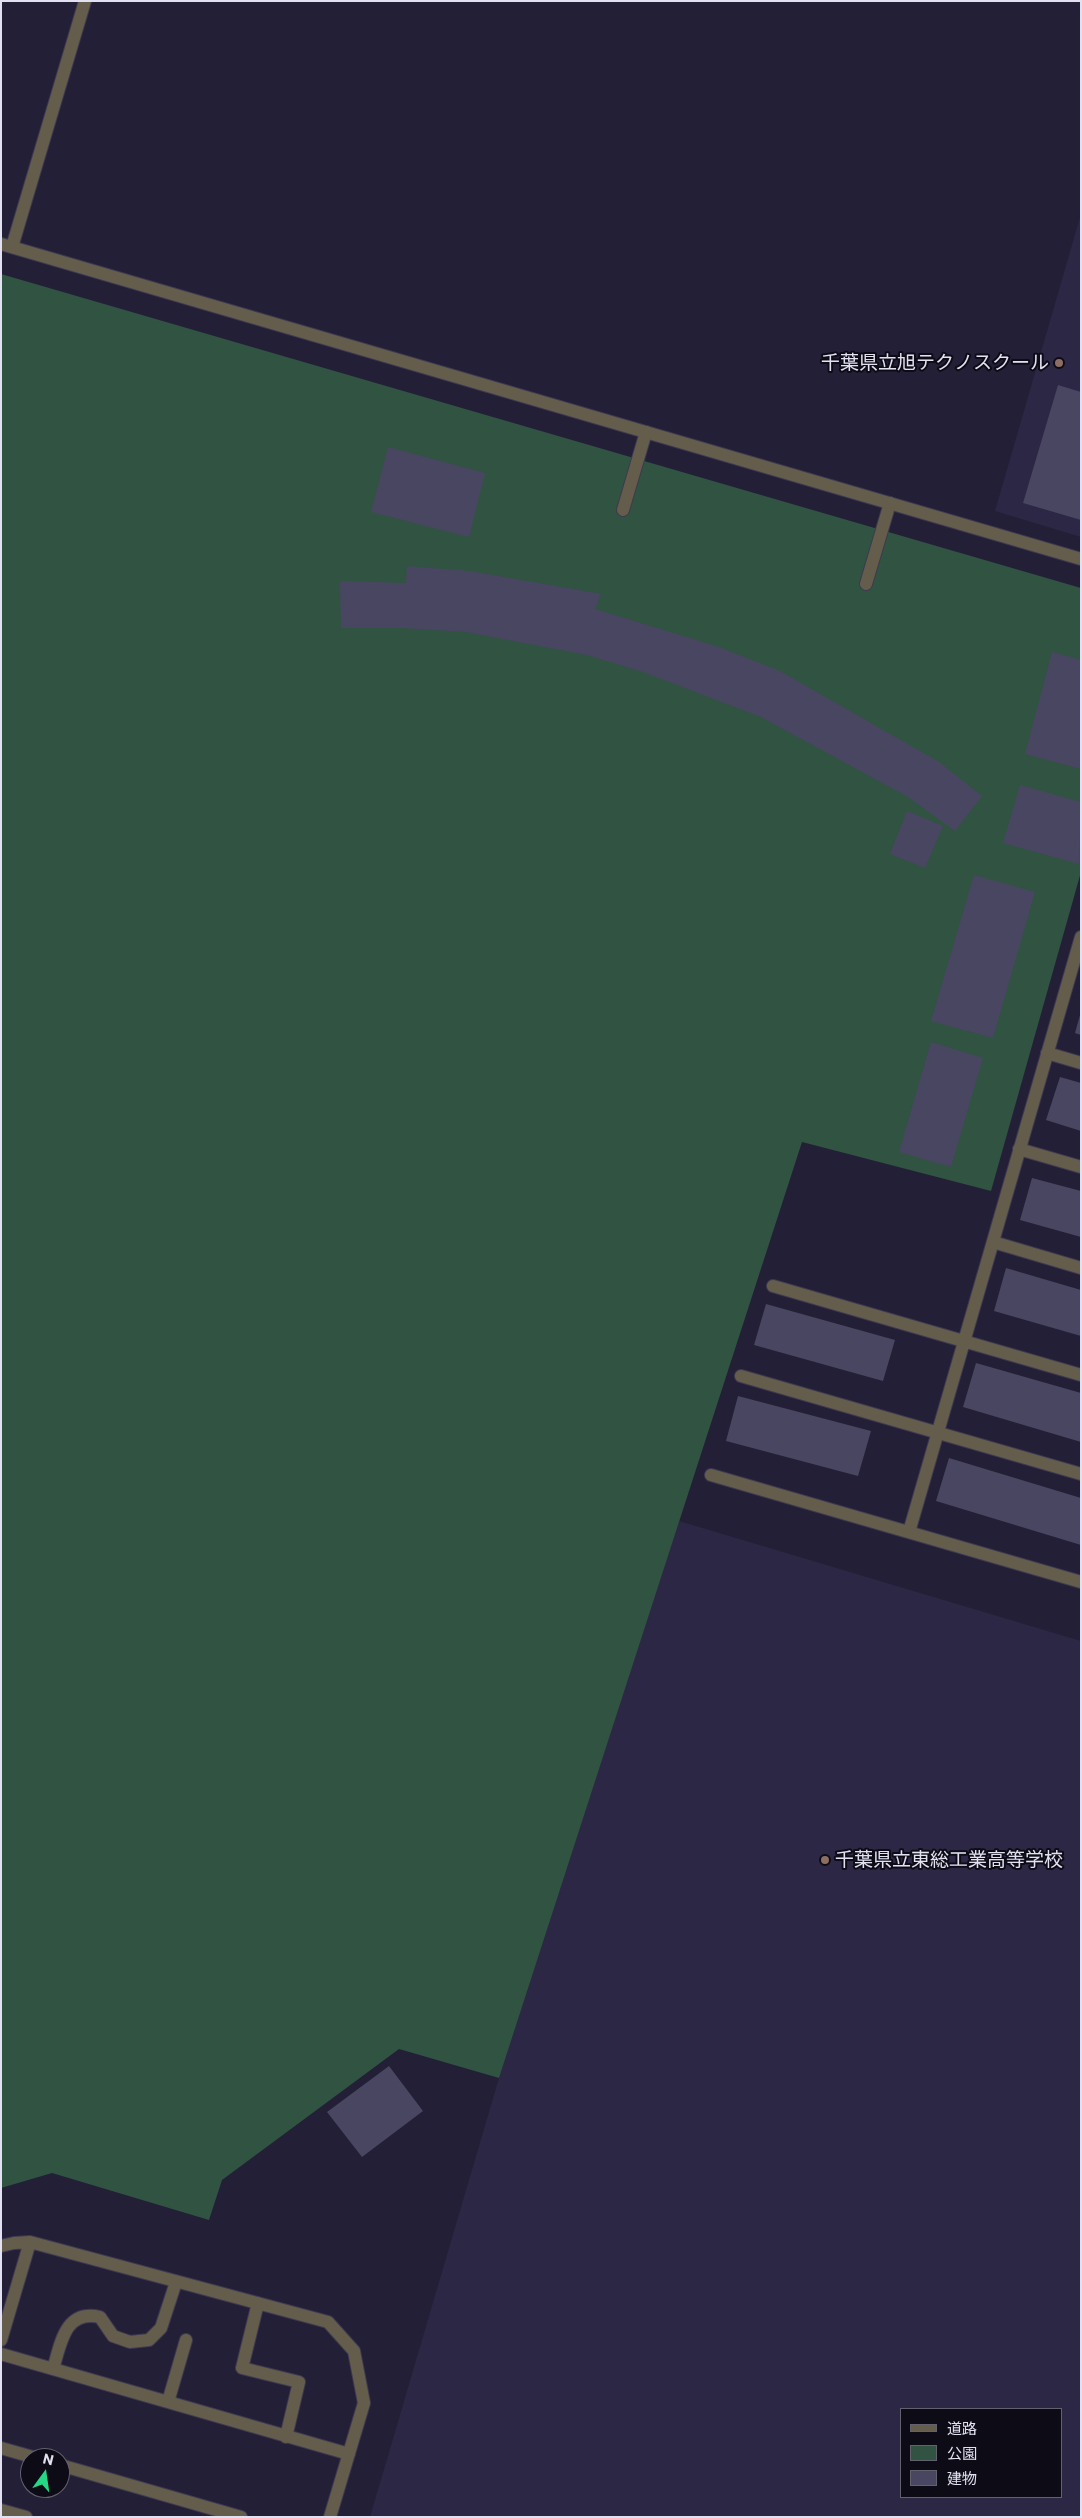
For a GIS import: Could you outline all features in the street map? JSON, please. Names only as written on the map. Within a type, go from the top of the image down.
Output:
[{"type":"street","points":[[85,1],[7,246],[1081,559]]},
{"type":"street","points":[[623,510],[646,432]]},
{"type":"street","points":[[866,584],[890,503]]},
{"type":"street","points":[[909,1532],[1047,1053],[1077,962],[1081,937]]},
{"type":"street","points":[[1047,1053],[1081,1063]]},
{"type":"street","points":[[1019,1149],[1081,1167]]},
{"type":"street","points":[[993,1242],[1081,1268]]},
{"type":"street","points":[[773,1286],[1081,1375]]},
{"type":"street","points":[[741,1376],[1081,1474]]},
{"type":"street","points":[[711,1476],[1081,1582]]},
{"type":"street","points":[[1,2246],[30,2242],[328,2322],[354,2351],[364,2403],[330,2517]]},
{"type":"street","points":[[1,2340],[30,2242]]},
{"type":"street","points":[[53,2369],[64,2332],[74,2319],[87,2314],[100,2317],[113,2336],[130,2342],[149,2340],[161,2328],[176,2282]]},
{"type":"street","points":[[258,2304],[242,2368],[299,2382],[286,2436]]},
{"type":"street","points":[[168,2402],[186,2340]]},
{"type":"street","points":[[1,2354],[349,2454]]},
{"type":"street","points":[[1,2448],[20,2453]]},
{"type":"street","points":[[70,2468],[241,2517]]},
{"type":"street","points":[[1,2510],[26,2517]]},
{"type":"shaded area","name":"千葉県立旭テクノスクール","points":[[1081,214],[1081,537],[995,511]]},
{"type":"shaded area","name":"千葉県立東総工業高等学校","points":[[679,1521],[1081,1641],[1081,2517],[370,2517],[499,2078]]},
{"type":"green space","points":[[1,274],[1081,588],[1081,872],[991,1191],[802,1142],[499,2078],[399,2049],[222,2180],[209,2220],[52,2173],[1,2188]]},
{"type":"building","points":[[1058,385],[1081,392],[1081,520],[1023,503]]},
{"type":"building","points":[[388,447],[485,473],[469,537],[371,512]]},
{"type":"building","points":[[407,566],[470,571],[601,594],[595,609],[716,646],[780,671],[939,762],[982,796],[955,831],[908,797],[761,717],[643,672],[587,655],[466,632],[402,628],[341,628],[340,581],[406,583]]},
{"type":"building","points":[[1052,652],[1081,660],[1081,769],[1025,754]]},
{"type":"building","points":[[1020,785],[1081,802],[1079,864],[1003,843]]},
{"type":"building","points":[[907,811],[943,826],[925,868],[890,854]]},
{"type":"building","points":[[974,875],[1035,892],[993,1038],[931,1021]]},
{"type":"building","points":[[1081,1015],[1081,1035],[1075,1033]]},
{"type":"building","points":[[931,1042],[983,1058],[951,1167],[899,1152]]},
{"type":"building","points":[[1060,1077],[1081,1083],[1081,1131],[1046,1120]]},
{"type":"building","points":[[1032,1178],[1081,1191],[1081,1237],[1020,1220]]},
{"type":"building","points":[[1006,1268],[1081,1290],[1081,1336],[994,1311]]},
{"type":"building","points":[[766,1304],[895,1340],[883,1381],[754,1345]]},
{"type":"building","points":[[976,1363],[1081,1393],[1081,1442],[963,1407]]},
{"type":"building","points":[[738,1396],[871,1431],[858,1476],[726,1441]]},
{"type":"building","points":[[949,1458],[1081,1498],[1081,1545],[936,1501]]},
{"type":"building","points":[[389,2066],[423,2111],[362,2157],[327,2112]]},
{"type":"place","name":"千葉県立旭テクノスクール","points":[[1059,363]]},
{"type":"place","name":"千葉県立東総工業高等学校","points":[[825,1860]]}]
